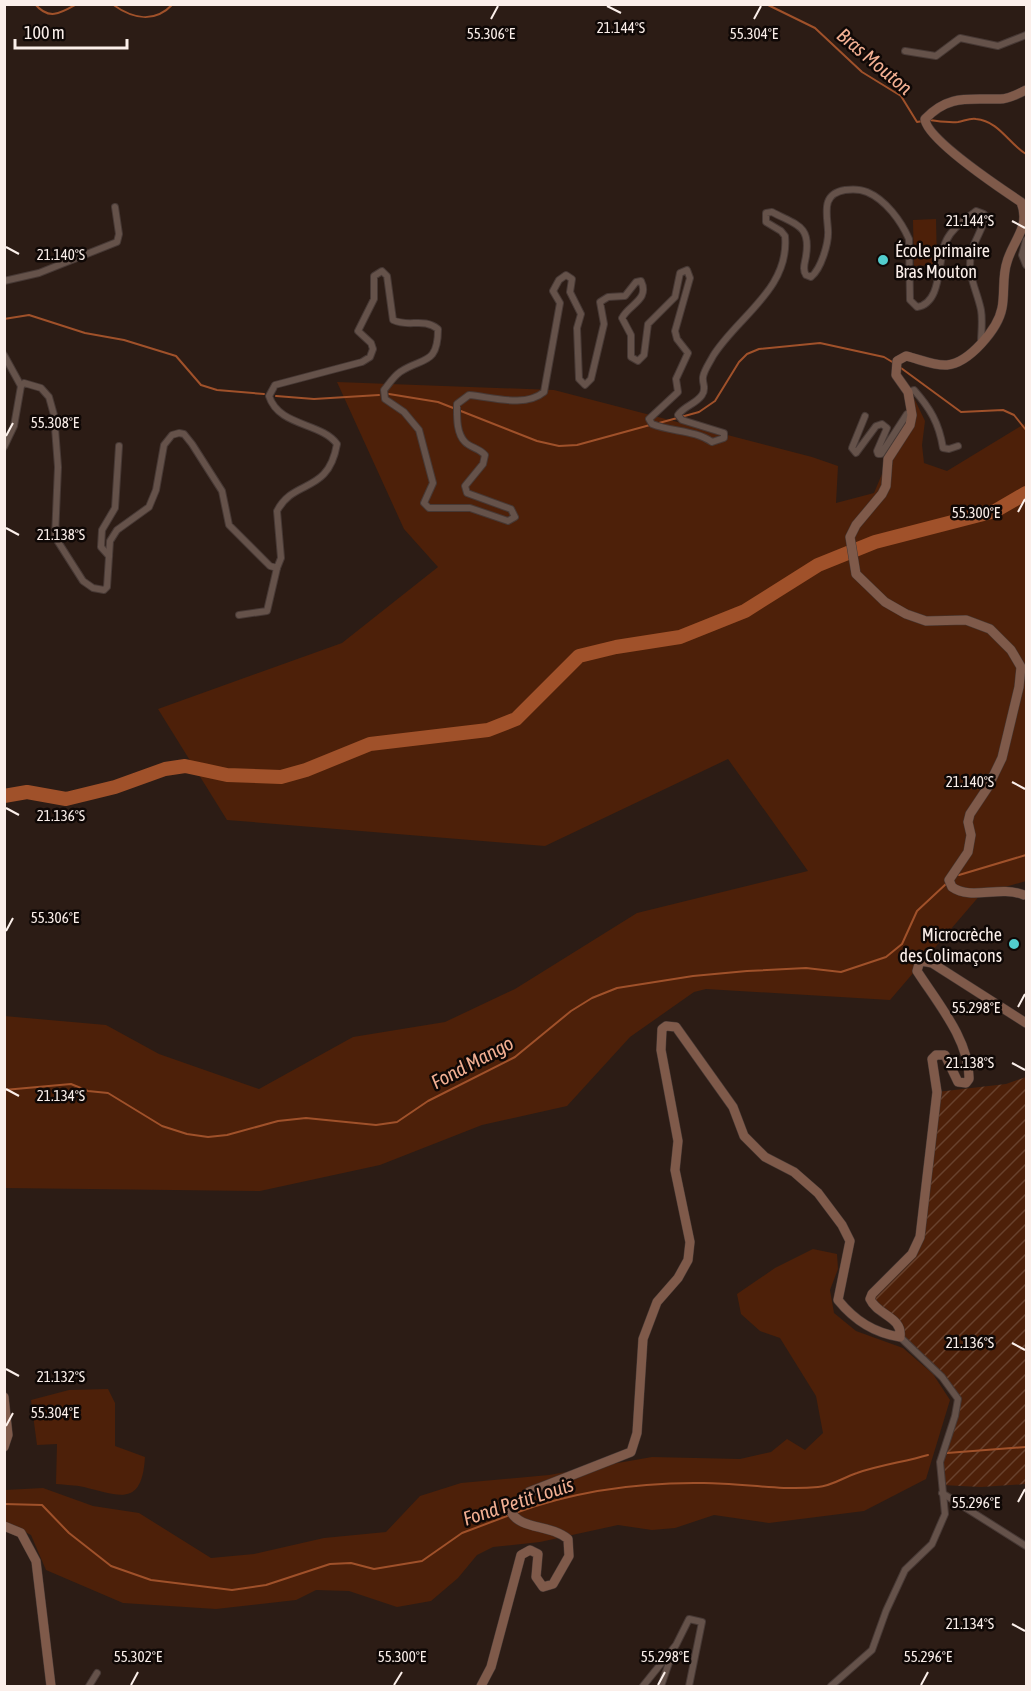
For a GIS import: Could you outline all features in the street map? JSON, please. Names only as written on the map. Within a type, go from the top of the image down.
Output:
[{"type":"main road","points":[[1026,90],[1009,98],[967,99],[939,105],[925,119],[925,124],[945,146],[1021,202],[1025,210],[1020,237],[1005,269],[1002,310],[989,335],[981,344],[954,363],[944,365],[906,356],[897,362],[896,375],[908,392],[912,415],[909,425],[888,459],[886,486],[882,494],[856,525],[850,537],[856,574],[885,602],[906,614],[926,621],[966,620],[985,626],[1011,650],[1021,667],[1019,687],[1002,758],[992,781],[970,814],[968,822],[971,836],[968,852],[949,880],[952,887],[968,894],[995,890],[1012,891],[1026,898]]},
{"type":"main road","points":[[481,1686],[491,1667],[521,1555],[530,1550],[538,1554],[536,1576],[543,1587],[553,1584],[569,1556],[568,1539],[561,1533],[513,1516],[529,1492],[631,1452],[635,1444],[643,1339],[657,1302],[678,1278],[688,1260],[690,1242],[675,1170],[678,1141],[659,1033],[666,1026],[676,1027],[732,1107],[744,1136],[765,1157],[794,1172],[818,1193],[842,1225],[850,1241],[848,1263],[838,1300],[847,1311],[871,1329],[881,1334],[900,1337],[901,1330],[898,1323],[873,1305],[870,1299],[872,1294],[912,1254],[920,1237],[937,1092],[932,1059],[936,1054],[945,1055],[958,1082],[966,1083],[969,1079],[964,1051],[950,1022],[917,971],[919,964],[922,961],[932,963],[1026,1023]]},
{"type":"main road","points":[[4,1397],[8,1436],[4,1447]]},
{"type":"main road","points":[[4,1526],[21,1533],[36,1562],[51,1686]]},
{"type":"street","points":[[905,51],[936,56],[960,38],[998,46],[1026,35]]},
{"type":"street","points":[[239,615],[267,611],[281,558],[277,511],[290,497],[322,478],[331,468],[337,444],[332,437],[302,426],[279,411],[269,396],[275,385],[362,362],[370,357],[373,349],[371,343],[358,331],[374,299],[372,282],[377,272],[382,271],[387,276],[393,320],[406,323],[421,321],[431,323],[438,329],[436,347],[430,358],[399,373],[384,390],[385,399],[404,412],[419,430],[433,483],[424,503],[429,508],[470,508],[508,521],[515,517],[511,509],[467,493],[465,486],[483,464],[485,455],[480,449],[466,442],[460,434],[457,404],[469,395],[520,400],[534,399],[544,392],[560,303],[553,291],[559,280],[566,275],[572,279],[570,292],[581,314],[577,328],[579,379],[585,385],[591,379],[603,324],[600,302],[608,297],[625,296],[636,282],[640,281],[644,291],[640,299],[622,318],[631,335],[631,357],[638,361],[644,355],[648,324],[672,301],[680,273],[687,270],[690,278],[675,332],[677,339],[688,353],[676,380],[678,392],[649,419],[652,424],[659,427],[701,434],[712,442],[724,438],[724,433],[682,420],[678,415],[702,395],[703,376],[713,357],[730,333],[767,294],[782,266],[785,236],[766,222],[764,218],[768,212],[800,226],[807,235],[803,270],[811,277],[818,270],[827,240],[825,213],[832,196],[853,189],[876,196],[887,206],[909,239],[910,300],[916,308],[925,304],[935,288],[943,249],[951,232],[976,211],[982,211],[985,219],[973,243],[970,264],[971,282],[982,315],[981,344]]},
{"type":"street","points":[[4,281],[39,273],[117,242],[119,234],[115,207]]},
{"type":"street","points":[[1026,240],[1022,255],[1026,265]]},
{"type":"street","points":[[4,355],[21,386],[14,426],[4,447]]},
{"type":"street","points":[[21,386],[24,383],[41,388],[49,397],[54,415],[58,467],[58,507],[54,526],[58,545],[83,581],[93,588],[104,590],[107,587],[110,541],[117,530],[139,516],[154,499],[164,445],[172,435],[179,433],[184,434],[192,444],[222,492],[229,525],[270,566],[277,568]]},
{"type":"street","points":[[908,392],[914,390],[931,411],[940,428],[943,447],[949,449],[958,446]]},
{"type":"street","points":[[865,416],[852,448],[856,453],[876,426],[882,424],[887,428],[877,451],[881,454],[907,414],[912,415]]},
{"type":"street","points":[[109,556],[101,548],[102,530],[115,508],[119,446]]},
{"type":"street","points":[[831,1686],[872,1650],[886,1611],[905,1570],[932,1544],[945,1515],[940,1461],[955,1416],[957,1399],[942,1377],[900,1337]]},
{"type":"street","points":[[942,1493],[1026,1546]]},
{"type":"street","points":[[661,1686],[676,1645],[689,1619],[702,1622],[689,1686]]},
{"type":"street","points":[[643,1686],[676,1645]]},
{"type":"street","points":[[89,1686],[97,1673]]},
{"type":"shaded area","points":[[936,219],[937,265],[914,266],[913,220]]},
{"type":"shaded area","points":[[337,382],[554,390],[812,457],[838,466],[836,503],[874,493],[914,398],[925,421],[922,445],[924,463],[947,471],[1026,423],[1026,881],[981,894],[890,1000],[706,989],[694,992],[630,1037],[567,1106],[482,1125],[380,1165],[260,1191],[5,1188],[4,1016],[106,1025],[159,1054],[259,1089],[353,1037],[445,1022],[515,989],[637,913],[808,871],[728,759],[545,846],[227,820],[158,709],[342,643],[438,567],[404,529]]},
{"type":"shaded area","points":[[1026,1077],[1026,1484],[981,1487],[942,1485],[940,1462],[957,1399],[942,1377],[900,1337],[901,1330],[873,1305],[872,1294],[912,1254],[920,1237],[937,1092],[1006,1084]]},
{"type":"shaded area","points":[[813,1249],[837,1254],[838,1269],[830,1290],[834,1313],[856,1331],[903,1348],[933,1374],[950,1400],[926,1479],[864,1511],[769,1523],[714,1515],[675,1528],[652,1530],[618,1525],[540,1542],[493,1547],[477,1555],[458,1578],[431,1601],[397,1607],[349,1591],[316,1590],[296,1600],[216,1609],[123,1603],[46,1570],[31,1535],[5,1522],[5,1490],[43,1488],[93,1506],[139,1513],[211,1558],[254,1554],[324,1538],[386,1532],[420,1496],[461,1483],[549,1475],[652,1457],[740,1459],[771,1452],[787,1439],[805,1450],[823,1433],[816,1396],[780,1338],[760,1331],[741,1314],[737,1294],[775,1268]]},
{"type":"shaded area","points":[[108,1389],[115,1403],[115,1446],[145,1457],[139,1484],[134,1491],[118,1495],[81,1486],[56,1484],[57,1444],[37,1445],[31,1400],[69,1390]]},
{"type":"waterway","name":"Bras Mouton","points":[[35,4],[50,14],[77,4]]},
{"type":"waterway","name":"Bras Mouton","points":[[112,4],[128,13],[143,17],[158,15],[173,4]]},
{"type":"waterway","name":"Bras Mouton","points":[[766,4],[815,28],[862,72],[901,96],[917,122],[923,121]]},
{"type":"waterway","name":"Bras Mouton","points":[[929,120],[958,122],[976,119],[984,121],[997,128],[1026,154]]},
{"type":"waterway","points":[[4,319],[29,315],[85,333],[124,340],[176,356],[201,385],[217,390],[264,394]]},
{"type":"waterway","points":[[659,423],[699,412],[715,401],[739,362],[747,354],[759,349],[820,343],[884,357],[894,363]]},
{"type":"waterway","points":[[901,368],[961,412],[1003,410],[1014,415],[1026,430]]},
{"type":"waterway","points":[[389,394],[438,402],[537,441],[559,446],[577,445],[650,425]]},
{"type":"waterway","points":[[276,396],[314,399],[379,395]]},
{"type":"waterway","points":[[4,796],[27,792],[66,799],[115,787],[165,769],[185,766],[227,775],[281,777],[306,770],[370,744],[488,730],[516,719],[579,656],[616,647],[680,637],[745,611],[818,565],[875,542],[995,511],[1026,493]]},
{"type":"waterway","name":"Fond Mango","points":[[959,875],[1026,855]]},
{"type":"waterway","name":"Fond Mango","points":[[4,1090],[71,1084],[88,1091],[108,1093],[162,1126],[187,1134],[208,1137],[227,1135],[278,1121],[306,1118],[376,1125],[397,1122],[428,1101],[515,1057],[571,1011],[592,998],[617,988],[693,976],[747,971],[806,968],[841,972],[886,957],[902,944],[917,911],[947,883]]},
{"type":"waterway","name":"Fond Petit Louis","points":[[947,1453],[1026,1447]]},
{"type":"waterway","name":"Fond Petit Louis","points":[[515,1513],[561,1499],[632,1486],[680,1483],[790,1488],[823,1486],[866,1470],[928,1455]]},
{"type":"waterway","name":"Fond Petit Louis","points":[[4,1504],[42,1505],[69,1533],[111,1566],[151,1580],[232,1590],[266,1585],[330,1564],[351,1563],[374,1569],[422,1561],[462,1533],[510,1515]]},
{"type":"place","name":"École primaire Bras Mouton","points":[[883,260]]},
{"type":"place","name":"Microcrèche des Colimaçons","points":[[1014,944]]}]
